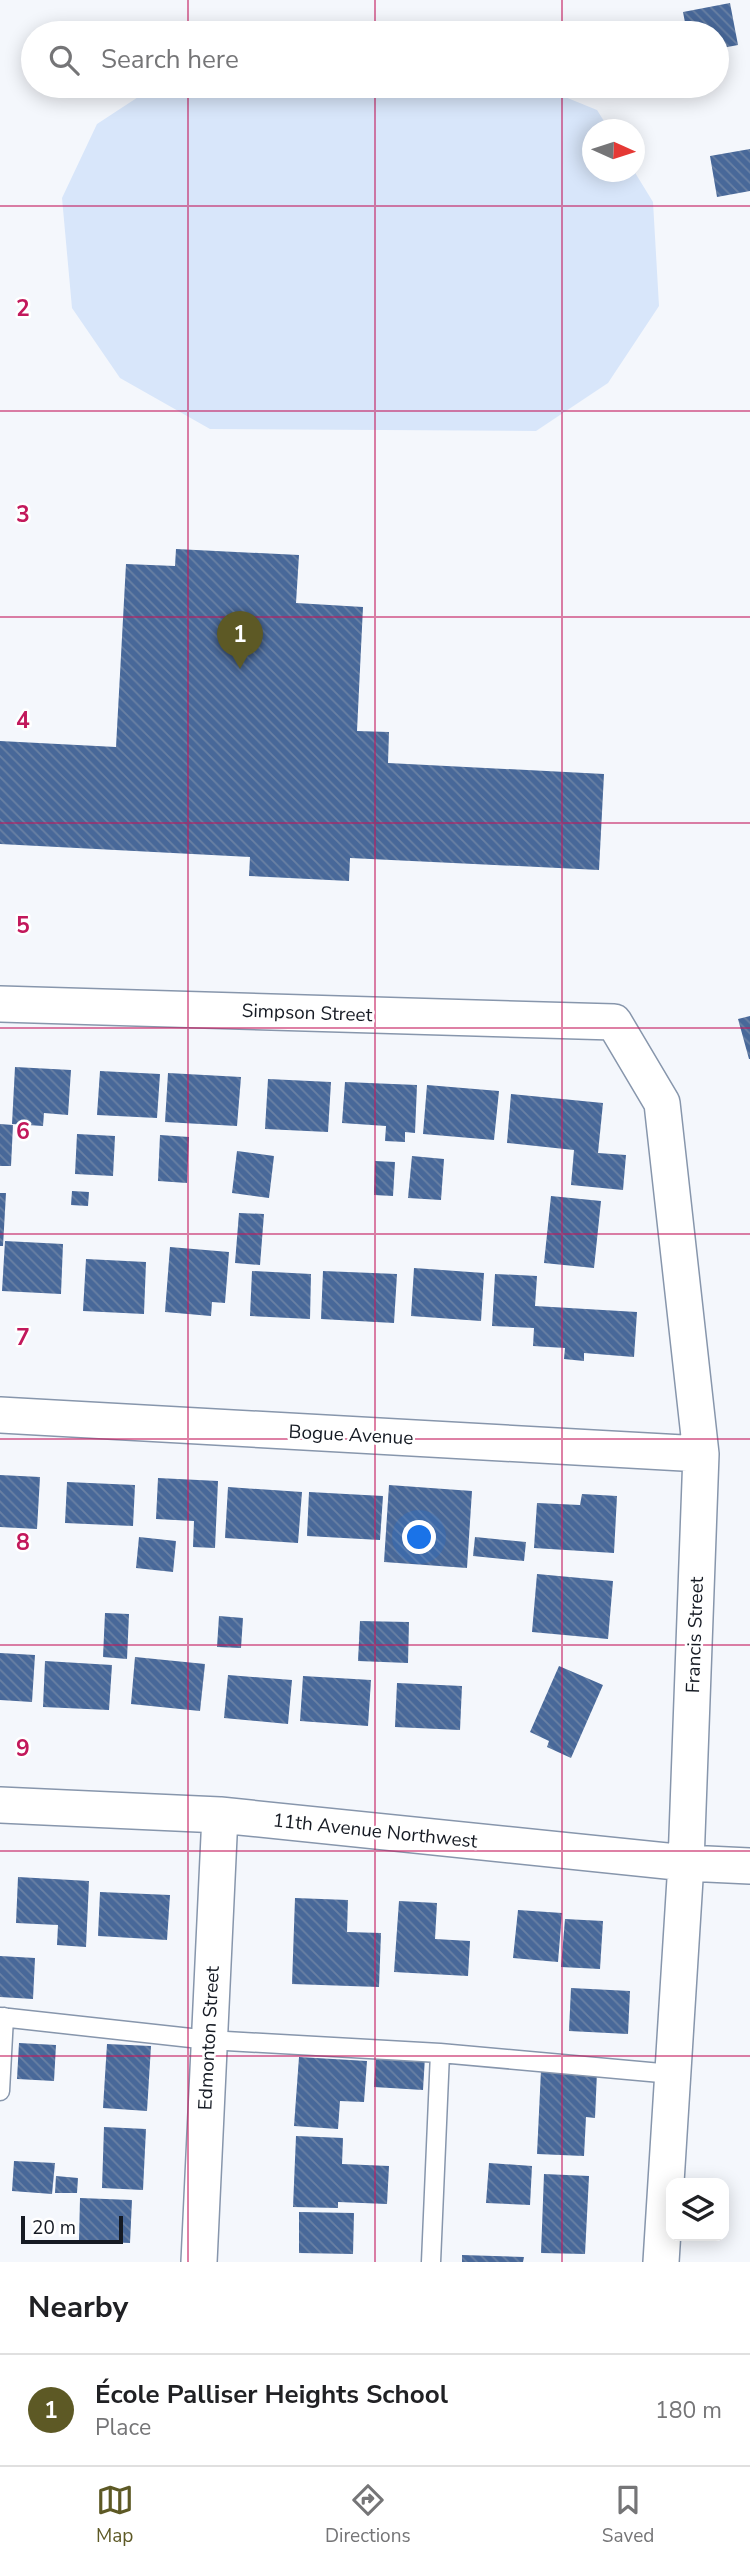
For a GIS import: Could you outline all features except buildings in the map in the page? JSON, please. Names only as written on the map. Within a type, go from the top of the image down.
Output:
[{"type":"street","name":"Simpson Street","points":[[0,1004],[614,1022]]},
{"type":"street","name":"Francis Street","points":[[614,1022],[662,1103],[702,1454],[686,1863],[661,2262]]},
{"type":"street","name":"Bogue Avenue","points":[[0,1415],[702,1454]]},
{"type":"street","name":"11th Avenue Northwest","points":[[0,1805],[220,1815],[686,1863],[750,1866]]},
{"type":"street","name":"Edmonton Street","points":[[199,2262],[220,1815]]},
{"type":"lane","points":[[0,2091],[2,2017],[209,2040],[440,2053],[672,2074]]},
{"type":"lane","points":[[431,2262],[440,2053]]},
{"type":"shaded area","points":[[137,98],[568,98],[597,110],[603,119],[582,119],[582,182],[641,182],[653,202],[659,306],[608,383],[536,431],[210,429],[120,378],[72,308],[62,198],[97,124]]},
{"type":"place","name":"École Palliser Heights School","points":[[240,669]]}]
